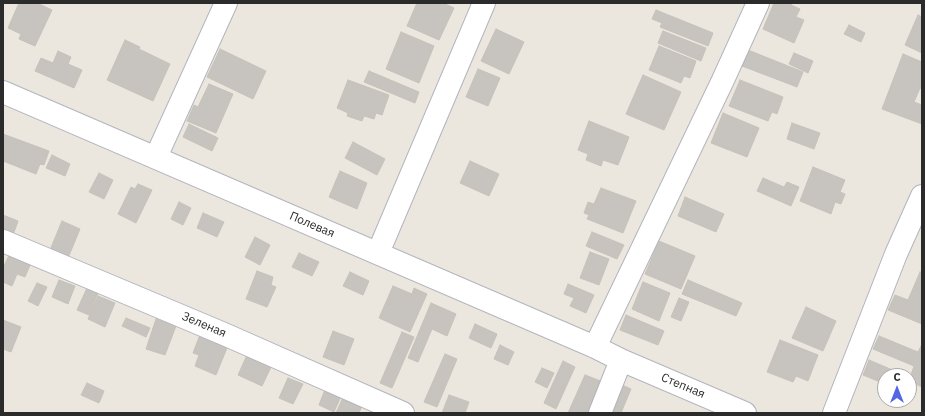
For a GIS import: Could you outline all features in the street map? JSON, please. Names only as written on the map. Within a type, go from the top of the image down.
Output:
[{"type":"street","points":[[156,157],[226,3]]},
{"type":"street","points":[[378,253],[484,3]]},
{"type":"street","points":[[595,347],[723,80],[758,3]]},
{"type":"street","name":"Полевая","points":[[3,92],[595,347],[621,360]]},
{"type":"street","points":[[834,413],[896,254],[922,196]]},
{"type":"street","name":"Зеленая","points":[[3,241],[224,334],[403,413]]},
{"type":"street","points":[[600,413],[621,360]]},
{"type":"street","name":"Степная","points":[[621,360],[746,413]]},
{"type":"building","points":[[19,3],[37,3],[52,10],[35,46],[19,39],[21,34],[8,28]]},
{"type":"building","points":[[417,3],[443,3],[454,8],[439,40],[407,26]]},
{"type":"building","points":[[774,3],[792,3],[791,5],[800,9],[796,17],[804,20],[794,43],[763,29]]},
{"type":"building","points":[[656,10],[713,33],[708,46],[660,27],[662,23],[652,19]]},
{"type":"building","points":[[918,15],[922,17],[922,53],[905,45]]},
{"type":"building","points":[[849,25],[865,33],[861,42],[844,34]]},
{"type":"building","points":[[496,29],[524,42],[509,74],[481,61]]},
{"type":"building","points":[[663,31],[706,48],[701,61],[658,43]]},
{"type":"building","points":[[401,32],[434,46],[419,83],[386,69]]},
{"type":"building","points":[[125,40],[140,47],[139,49],[170,64],[153,101],[107,80]]},
{"type":"building","points":[[659,46],[696,61],[690,78],[684,76],[681,83],[649,70]]},
{"type":"building","points":[[220,49],[266,71],[253,99],[207,77]]},
{"type":"building","points":[[748,50],[803,72],[797,87],[742,66]]},
{"type":"building","points":[[58,51],[71,57],[68,64],[82,70],[74,88],[35,71],[41,58],[53,63]]},
{"type":"building","points":[[794,53],[813,61],[808,73],[789,64]]},
{"type":"building","points":[[903,54],[922,62],[922,89],[920,88],[914,102],[922,105],[922,124],[882,109]]},
{"type":"building","points":[[478,69],[500,78],[488,106],[466,97]]},
{"type":"building","points":[[369,71],[419,92],[415,103],[364,82]]},
{"type":"building","points":[[643,75],[681,92],[664,130],[626,114]]},
{"type":"building","points":[[348,80],[389,95],[382,115],[376,113],[374,119],[364,116],[362,121],[347,116],[348,113],[337,108]]},
{"type":"building","points":[[740,80],[783,97],[777,114],[772,112],[768,121],[729,106]]},
{"type":"building","points":[[209,84],[233,94],[216,133],[187,121],[194,105],[198,107]]},
{"type":"building","points":[[723,113],[759,128],[747,157],[711,143]]},
{"type":"building","points":[[589,121],[629,137],[618,165],[603,160],[601,166],[586,160],[588,154],[578,150]]},
{"type":"building","points":[[792,123],[820,133],[814,149],[787,139]]},
{"type":"building","points":[[189,124],[218,138],[212,151],[183,137]]},
{"type":"building","points":[[3,134],[49,151],[44,165],[40,164],[36,174],[3,161]]},
{"type":"building","points":[[353,142],[385,159],[377,175],[345,158]]},
{"type":"building","points":[[52,155],[70,164],[65,176],[46,168]]},
{"type":"building","points":[[470,161],[499,174],[489,196],[460,183]]},
{"type":"building","points":[[813,167],[845,180],[840,192],[845,194],[841,204],[835,202],[831,214],[800,201]]},
{"type":"building","points":[[340,171],[367,183],[357,209],[329,197]]},
{"type":"building","points":[[99,173],[113,180],[104,199],[89,192]]},
{"type":"building","points":[[763,178],[784,187],[787,182],[799,187],[791,206],[757,191]]},
{"type":"building","points":[[138,184],[152,190],[136,223],[118,214],[131,187],[135,189]]},
{"type":"building","points":[[601,188],[636,201],[623,233],[587,219],[589,215],[584,213],[588,202],[594,204]]},
{"type":"building","points":[[685,197],[724,214],[716,232],[678,216]]},
{"type":"building","points":[[179,202],[191,208],[183,225],[171,219]]},
{"type":"building","points":[[203,213],[224,222],[217,237],[197,228]]},
{"type":"building","points":[[3,215],[18,221],[12,238],[3,235]]},
{"type":"building","points":[[62,221],[80,229],[68,258],[50,250]]},
{"type":"building","points":[[592,232],[624,245],[617,259],[586,246]]},
{"type":"building","points":[[255,237],[270,245],[260,265],[245,257]]},
{"type":"building","points":[[659,241],[695,256],[681,289],[645,274]]},
{"type":"building","points":[[590,252],[609,259],[599,285],[580,278]]},
{"type":"building","points":[[10,253],[31,263],[25,277],[17,274],[12,286],[3,282],[3,268]]},
{"type":"building","points":[[299,253],[319,262],[312,276],[292,267]]},
{"type":"building","points":[[257,271],[273,277],[271,285],[276,287],[267,307],[246,299]]},
{"type":"building","points":[[350,272],[369,281],[363,295],[343,286]]},
{"type":"building","points":[[920,272],[922,273],[922,324],[888,310],[895,295],[908,300]]},
{"type":"building","points":[[59,280],[75,286],[68,304],[52,297]]},
{"type":"building","points":[[688,280],[742,303],[736,316],[682,294]]},
{"type":"building","points":[[643,282],[670,293],[659,321],[632,309]]},
{"type":"building","points":[[37,283],[47,287],[38,306],[28,301]]},
{"type":"building","points":[[568,284],[594,295],[586,313],[570,306],[574,298],[564,294]]},
{"type":"building","points":[[393,286],[412,294],[414,288],[427,294],[410,332],[379,318]]},
{"type":"building","points":[[87,288],[98,293],[89,315],[77,310]]},
{"type":"building","points":[[98,296],[115,303],[105,327],[88,319]]},
{"type":"building","points":[[679,298],[689,302],[681,321],[671,317]]},
{"type":"building","points":[[431,303],[456,314],[447,336],[432,329],[418,362],[408,358]]},
{"type":"building","points":[[806,307],[836,321],[823,351],[792,338]]},
{"type":"building","points":[[626,315],[664,331],[658,345],[620,330]]},
{"type":"building","points":[[126,318],[150,328],[146,337],[122,326]]},
{"type":"building","points":[[156,319],[176,326],[165,355],[146,349]]},
{"type":"building","points":[[3,320],[21,327],[11,352],[3,349]]},
{"type":"building","points":[[475,324],[497,334],[491,348],[469,338]]},
{"type":"building","points":[[333,331],[354,339],[344,365],[323,357]]},
{"type":"building","points":[[201,332],[229,343],[216,375],[195,366],[199,355],[193,353]]},
{"type":"building","points":[[402,332],[414,337],[392,388],[380,383]]},
{"type":"building","points":[[879,336],[918,352],[922,344],[922,387],[917,385],[917,368],[913,368],[914,366],[873,349]]},
{"type":"building","points":[[780,340],[818,355],[808,381],[796,376],[793,382],[767,372]]},
{"type":"building","points":[[500,345],[514,352],[508,365],[494,359]]},
{"type":"building","points":[[445,354],[457,359],[437,407],[424,402]]},
{"type":"building","points":[[247,355],[271,367],[262,386],[238,375]]},
{"type":"building","points":[[869,360],[888,368],[877,368],[877,381],[863,375]]},
{"type":"building","points":[[563,361],[575,367],[556,409],[544,403]]},
{"type":"building","points":[[542,368],[554,373],[547,388],[535,382]]},
{"type":"building","points":[[585,375],[606,383],[592,413],[568,413]]},
{"type":"building","points":[[288,378],[303,384],[293,404],[279,398]]},
{"type":"building","points":[[87,383],[104,391],[99,403],[81,395]]},
{"type":"building","points":[[620,384],[631,389],[621,413],[607,413]]},
{"type":"building","points":[[326,387],[342,394],[334,412],[319,405]]},
{"type":"building","points":[[345,393],[362,406],[359,413],[336,413]]},
{"type":"building","points":[[449,395],[469,402],[465,413],[442,413]]}]
